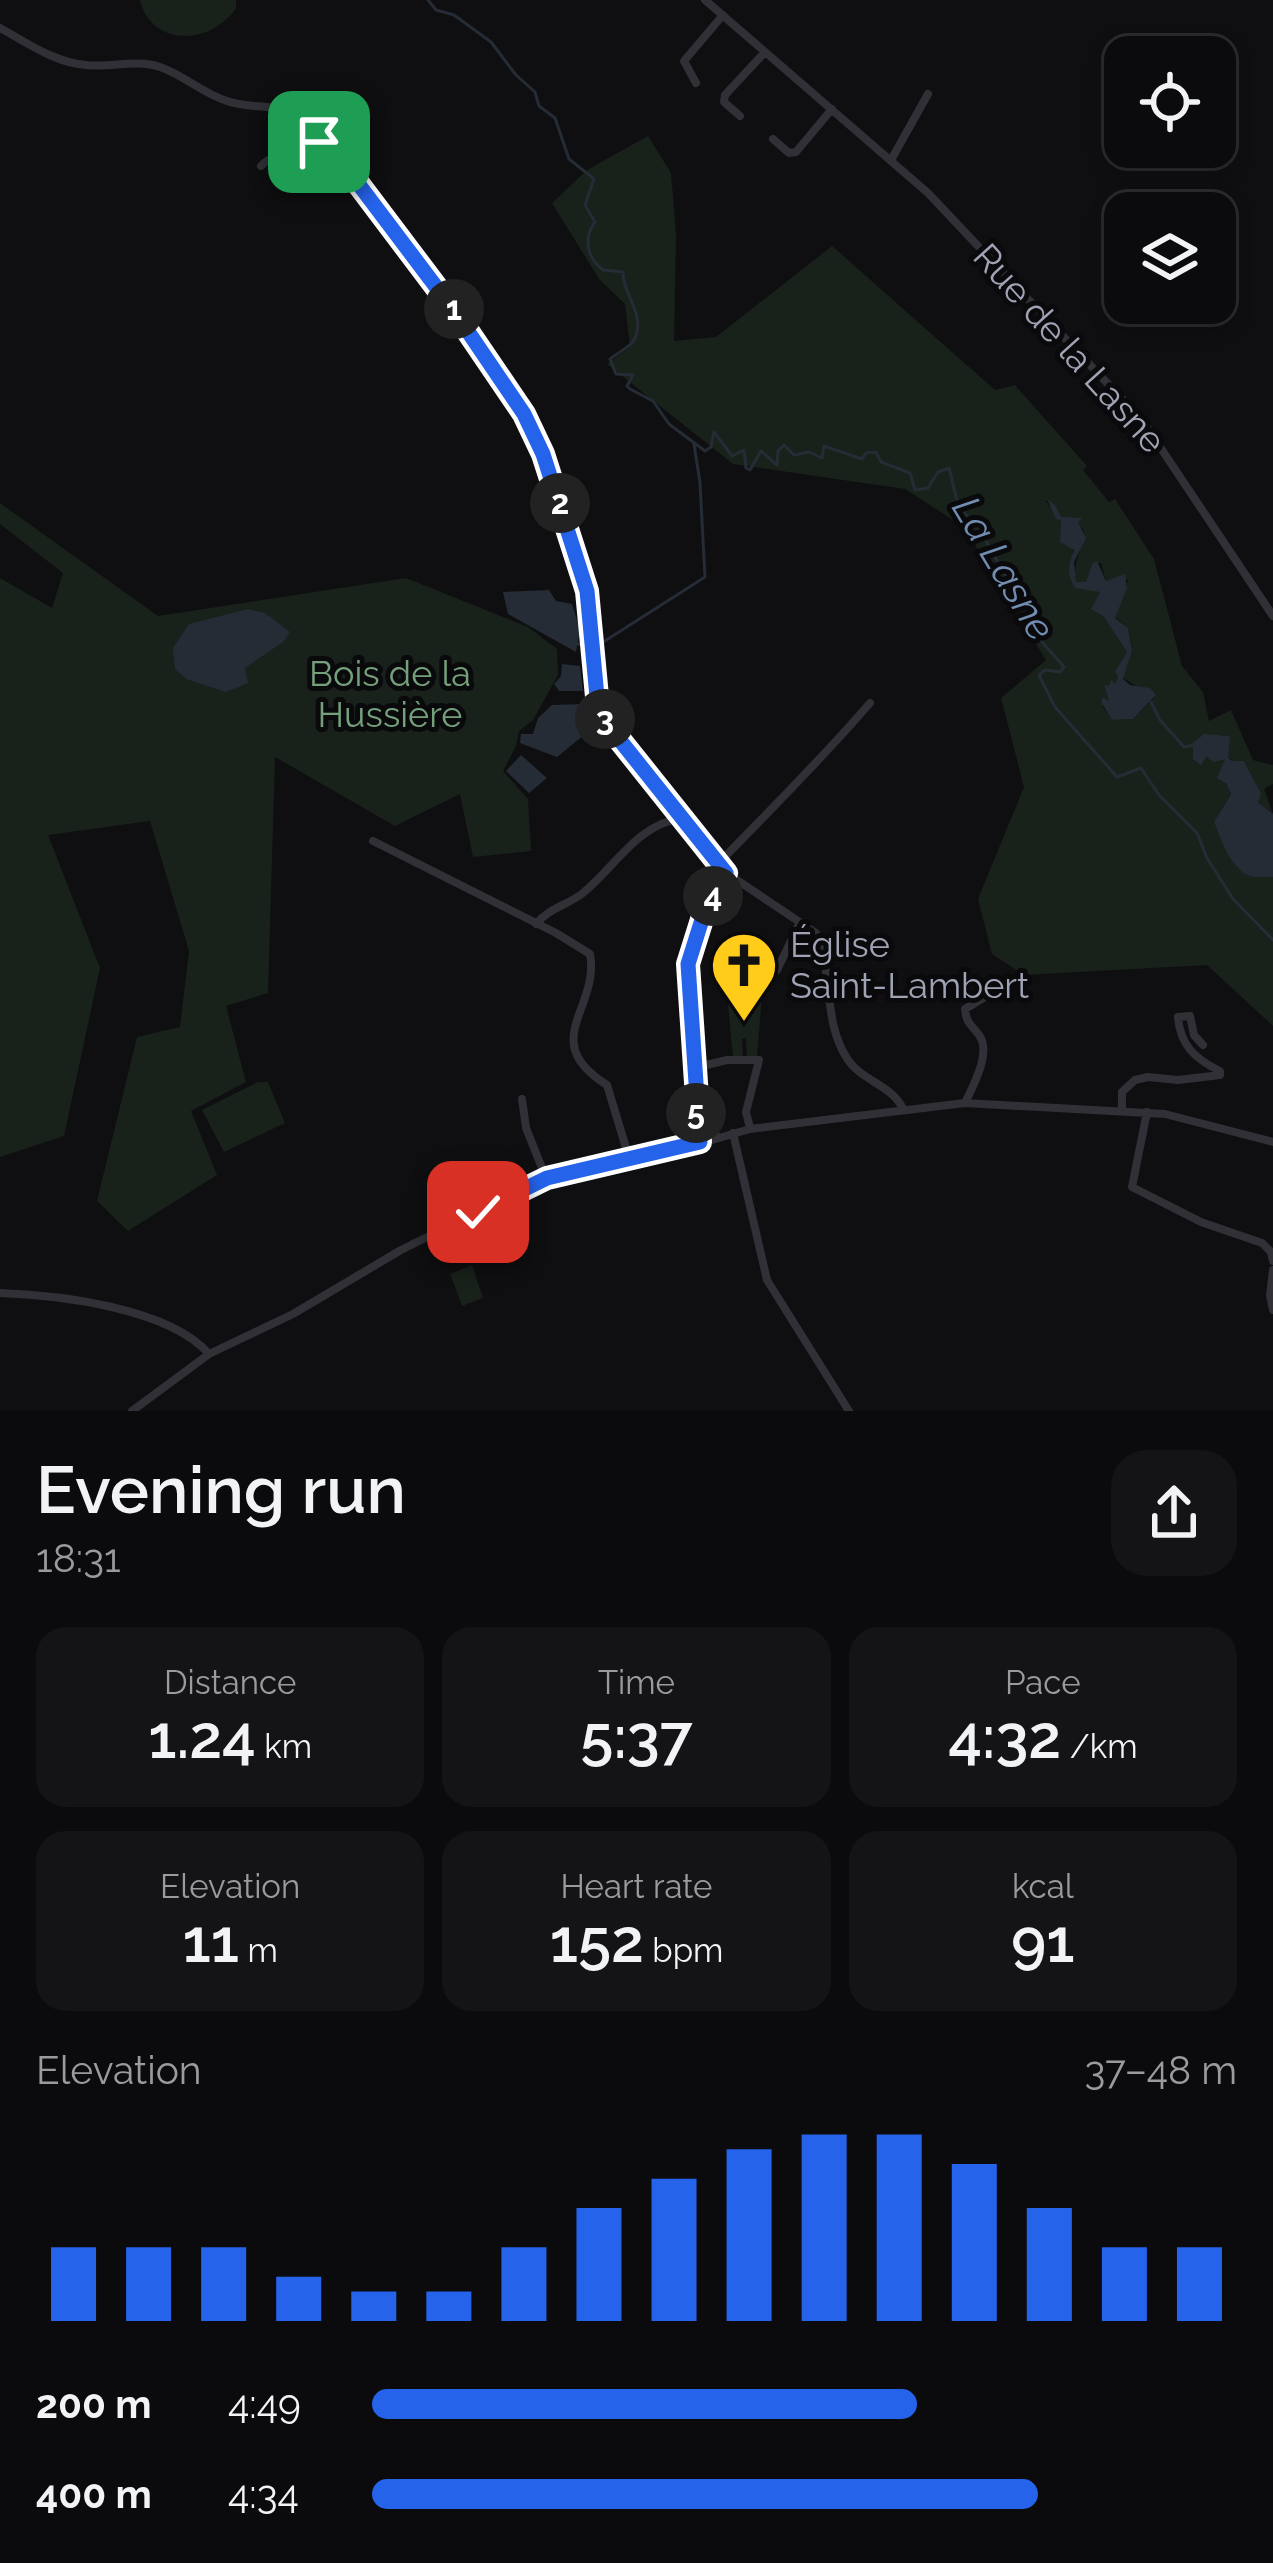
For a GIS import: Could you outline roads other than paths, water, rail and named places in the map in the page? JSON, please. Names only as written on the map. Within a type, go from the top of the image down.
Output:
[{"type":"street","name":"Rue de la Lasne","points":[[705,0],[954,219],[1142,420],[1273,616]]},
{"type":"street","points":[[695,83],[680,61],[723,15]]},
{"type":"street","points":[[0,28],[79,65],[139,62],[223,100],[292,110],[323,137],[452,308],[508,387],[533,433],[587,591],[598,707],[716,866],[816,933],[834,1031],[847,1058],[890,1092],[903,1109]]},
{"type":"street","points":[[760,67],[765,52]]},
{"type":"street","points":[[740,116],[724,102],[725,94],[765,52]]},
{"type":"street","points":[[891,160],[928,94]]},
{"type":"street","points":[[773,140],[796,152],[832,109]]},
{"type":"street","points":[[262,166],[269,158],[310,146],[323,137]]},
{"type":"street","points":[[716,866],[870,704]]},
{"type":"street","points":[[536,924],[551,910],[580,896],[660,824],[680,819]]},
{"type":"street","points":[[373,841],[590,954],[592,979],[574,1019],[573,1048],[585,1071],[607,1084],[630,1161]]},
{"type":"street","points":[[700,1142],[688,964],[705,910],[726,873]]},
{"type":"street","points":[[777,970],[800,922]]},
{"type":"street","points":[[965,1103],[985,1049],[982,1037],[967,1023],[964,1009],[1010,988]]},
{"type":"street","points":[[1122,1111],[1122,1092],[1135,1080],[1220,1075],[1190,1051],[1179,1032],[1178,1017],[1190,1016],[1194,1035],[1203,1046]]},
{"type":"street","points":[[694,1068],[727,1060],[759,1060],[746,1112],[750,1129]]},
{"type":"street","points":[[522,1099],[526,1128],[547,1178]]},
{"type":"street","points":[[132,1411],[209,1354],[547,1178],[733,1132],[965,1103],[1147,1112],[1273,1142]]},
{"type":"street","points":[[1147,1112],[1132,1187],[1201,1222],[1262,1243],[1271,1252],[1273,1310]]},
{"type":"street","points":[[699,1126],[718,1136]]},
{"type":"street","points":[[733,1132],[766,1280],[849,1411]]},
{"type":"street","points":[[0,1293],[104,1306],[190,1334],[209,1354]]},
{"type":"waterway","name":"La Lasne","points":[[428,0],[436,10],[454,15],[491,42],[535,92],[539,106],[555,118],[569,159],[594,179],[585,205],[595,222],[588,241],[590,254],[603,270],[623,272],[638,322],[634,340],[610,359],[616,374],[633,375],[627,386],[653,401],[669,424],[705,451],[711,447],[714,432],[732,456],[744,450],[750,470],[761,451],[777,465],[778,451],[784,445],[794,455],[809,452],[822,458],[824,446],[862,459],[876,452],[881,462],[910,473],[915,490],[928,488],[938,472],[949,468],[959,505],[975,521],[1043,643],[1064,667],[1039,675],[1055,707],[1117,777],[1141,768],[1159,795],[1197,833],[1233,899],[1273,940]]},
{"type":"waterway","points":[[597,646],[705,577],[694,444]]},
{"type":"waterway","points":[[577,644],[587,645]]},
{"type":"waterway","points":[[1151,702],[1184,747],[1194,745]]},
{"type":"place","name":"Église Saint-Lambert","points":[[744,1024]]},
{"type":"park label","name":"Bois de la Hussière","points":[[390,694]]}]
